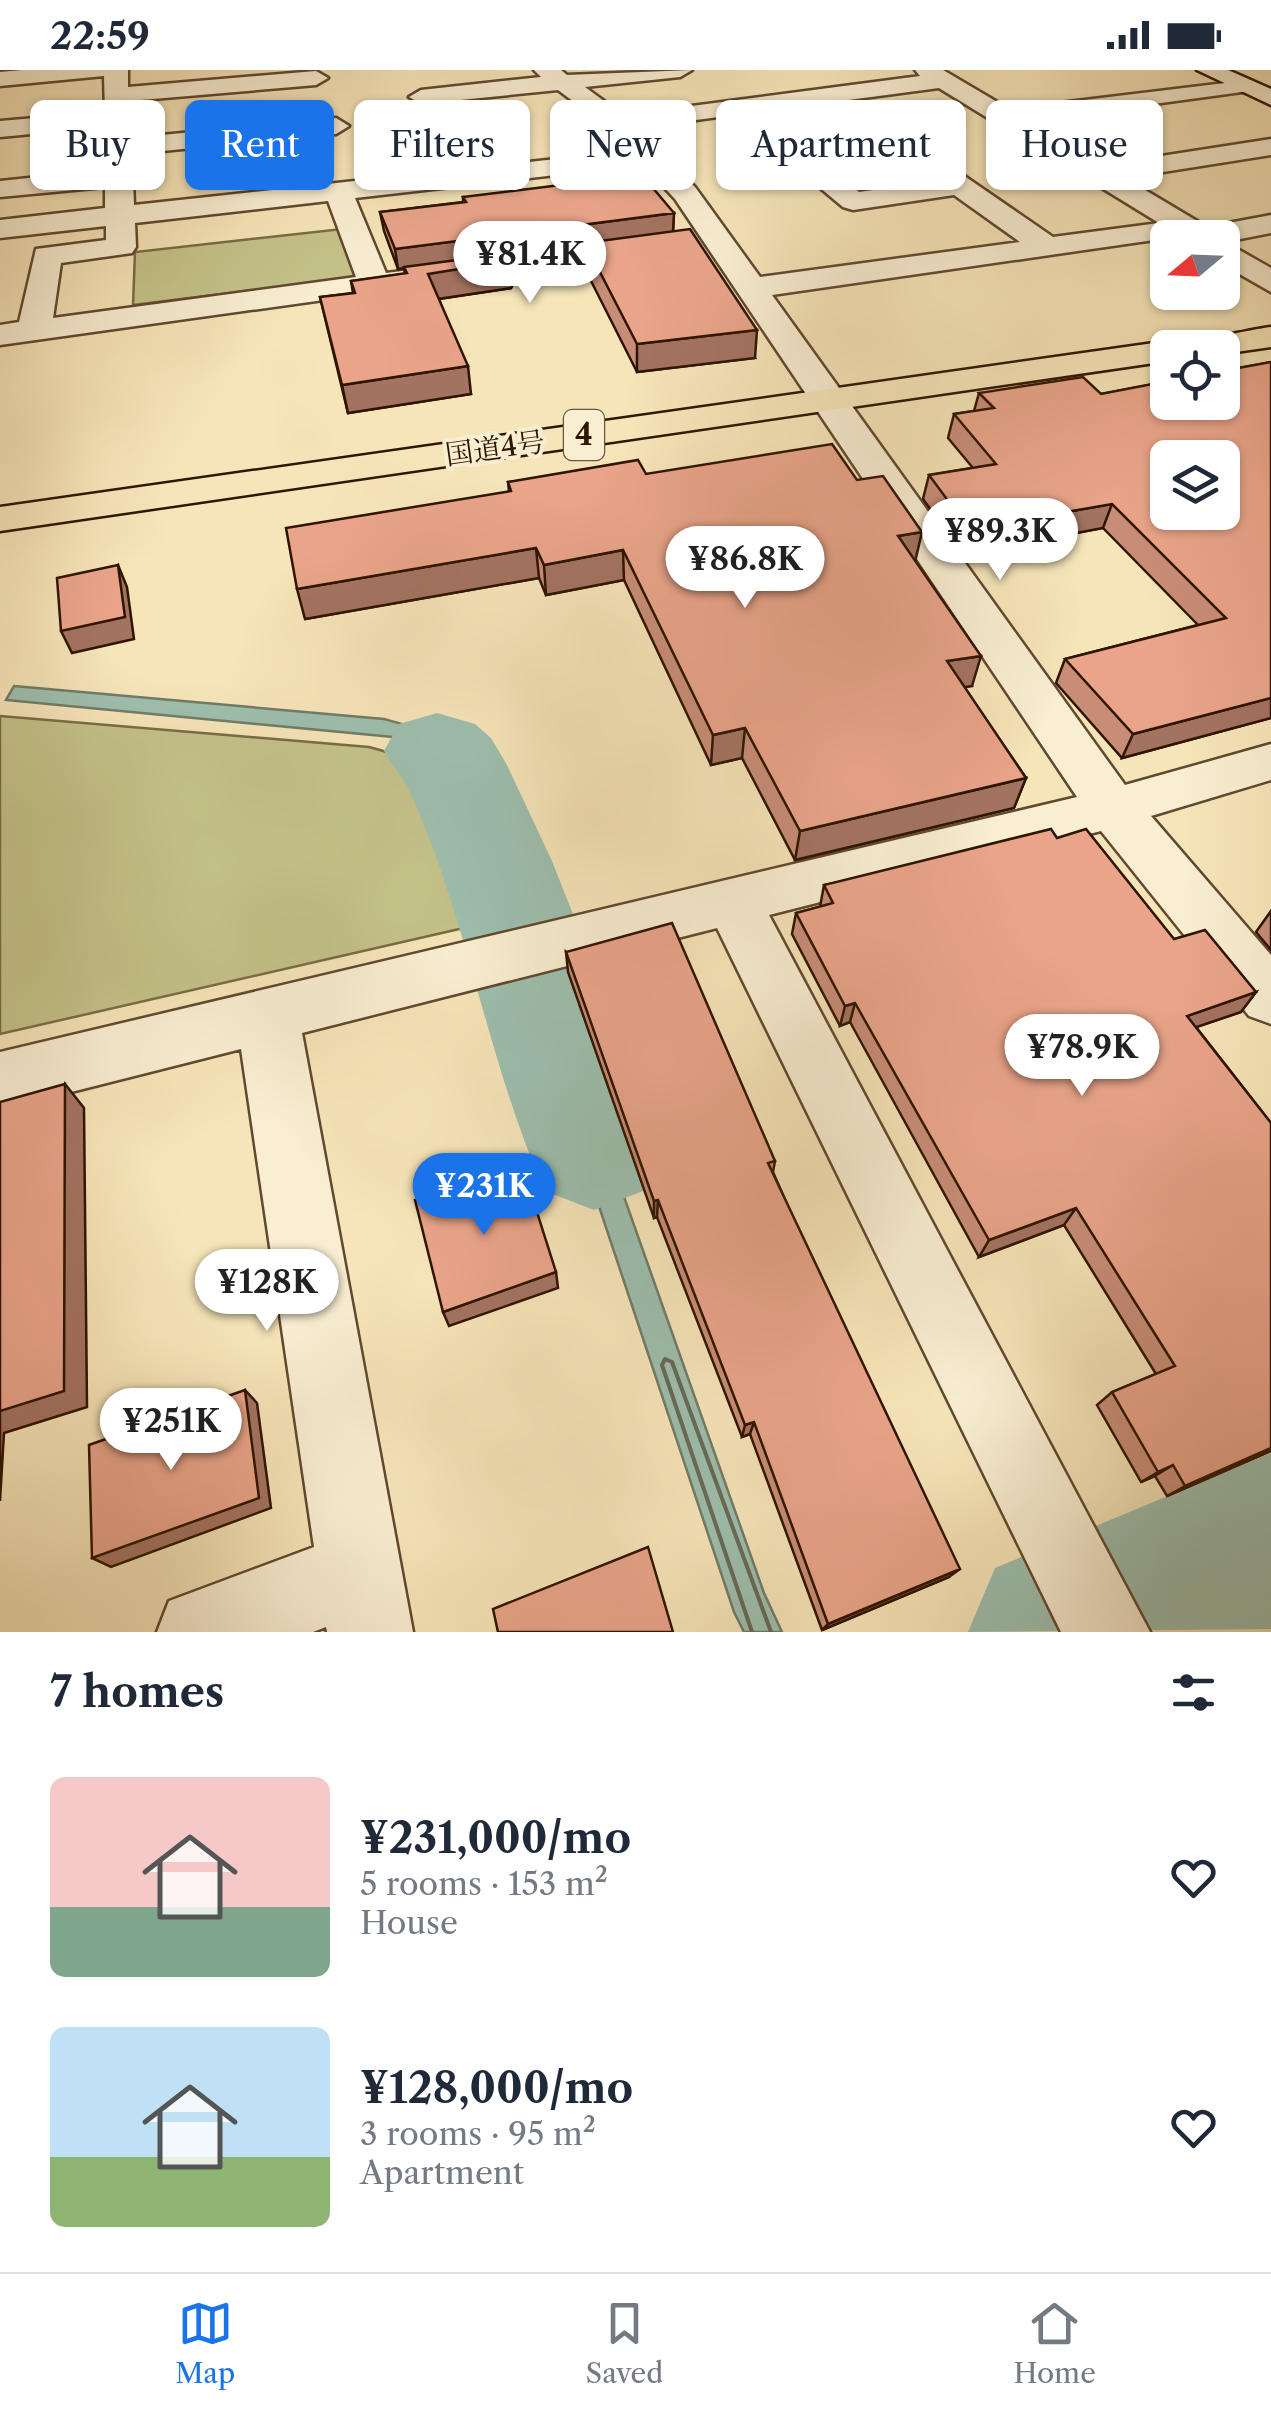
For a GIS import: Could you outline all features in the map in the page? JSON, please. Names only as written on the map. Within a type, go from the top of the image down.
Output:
[{"type":"highway","points":[[1240,341],[1271,336]]},
{"type":"highway","name":"国道4号","points":[[0,520],[1150,355]]},
{"type":"street","points":[[0,79],[101,70]]},
{"type":"street","points":[[421,97],[555,77],[680,70]]},
{"type":"street","points":[[1210,70],[1242,85],[1265,108]]},
{"type":"street","points":[[555,77],[586,100]]},
{"type":"street","points":[[942,77],[986,104]]},
{"type":"street","points":[[786,100],[942,77],[1002,87]]},
{"type":"street","points":[[165,101],[316,78]]},
{"type":"street","points":[[1131,100],[1242,85]]},
{"type":"street","points":[[165,112],[336,126]]},
{"type":"street","points":[[0,129],[30,124]]},
{"type":"street","points":[[1163,164],[1271,147]]},
{"type":"street","points":[[0,228],[550,167]]},
{"type":"street","points":[[0,189],[30,186]]},
{"type":"street","points":[[16,259],[121,247],[119,190]]},
{"type":"street","points":[[679,190],[1114,808],[1271,998]]},
{"type":"street","points":[[840,190],[853,200],[929,190]]},
{"type":"street","points":[[966,190],[1048,248]]},
{"type":"street","points":[[1125,190],[1175,220]]},
{"type":"street","points":[[338,191],[374,283]]},
{"type":"street","points":[[1147,203],[1182,197]]},
{"type":"street","points":[[1240,228],[1271,224]]},
{"type":"street","points":[[750,288],[1048,248],[1150,238]]},
{"type":"street","points":[[681,244],[717,239]]},
{"type":"street","points":[[47,256],[17,332],[464,272]]},
{"type":"street","points":[[1240,262],[1271,282]]},
{"type":"street","points":[[0,1081],[1114,808],[1271,762]]},
{"type":"street","points":[[732,900],[1107,1632]]},
{"type":"street","points":[[200,1632],[365,1602],[268,1018]]},
{"type":"shaded area","points":[[847,190],[906,190],[856,197]]},
{"type":"shaded area","points":[[342,229],[359,271],[350,278],[133,305],[135,252]]},
{"type":"shaded area","points":[[0,716],[369,747],[396,756],[411,764],[429,785],[468,927],[0,1034]]},
{"type":"water","points":[[14,686],[384,719],[422,730],[448,744],[466,763],[483,796],[514,888],[495,893],[449,777],[429,751],[416,745],[393,737],[6,700]]},
{"type":"water","points":[[552,993],[764,1593],[782,1632],[744,1632],[734,1612],[530,999]]},
{"type":"building","points":[[530,189],[655,190],[674,213],[395,249],[380,212],[466,202],[463,197]]},
{"type":"building","points":[[690,229],[757,330],[637,344],[586,245],[513,254],[509,261],[428,274],[468,366],[342,385],[320,297],[355,293],[351,281],[407,273],[404,267]]},
{"type":"building","points":[[1271,362],[1271,698],[1133,734],[1065,659],[1226,618],[1112,504],[969,529],[929,475],[996,464],[954,414],[994,408],[979,393],[1083,377],[1101,394],[1150,384],[1150,420],[1240,420],[1240,368]]},
{"type":"building","points":[[832,444],[857,480],[883,476],[922,532],[898,536],[981,656],[947,661],[1026,778],[800,831],[745,728],[713,735],[623,550],[544,565],[536,548],[297,589],[286,528],[511,491],[508,482],[638,460],[646,474]]},
{"type":"building","points":[[118,565],[125,617],[61,631],[57,578]]},
{"type":"building","points":[[1051,829],[1057,838],[1086,829],[1174,939],[1205,930],[1256,992],[1187,1016],[1271,1123],[1271,1448],[1185,1486],[1173,1465],[1158,1472],[1112,1392],[1175,1366],[1076,1208],[989,1240],[855,1003],[845,1006],[796,913],[833,903],[824,885]]},
{"type":"building","points":[[672,923],[775,1161],[768,1163],[960,1569],[828,1624],[754,1422],[745,1425],[658,1200],[654,1201],[566,952]]},
{"type":"building","points":[[65,1084],[64,1391],[0,1411],[0,1102]]},
{"type":"building","points":[[522,1165],[556,1272],[443,1312],[415,1200]]},
{"type":"building","points":[[245,1390],[259,1498],[92,1558],[89,1445]]},
{"type":"building","points":[[648,1547],[673,1632],[498,1632],[493,1609]]},
{"type":"waterway","points":[[437,751],[453,765],[494,861],[594,1145]]},
{"type":"waterway","points":[[1059,1632],[1271,1540]]}]
